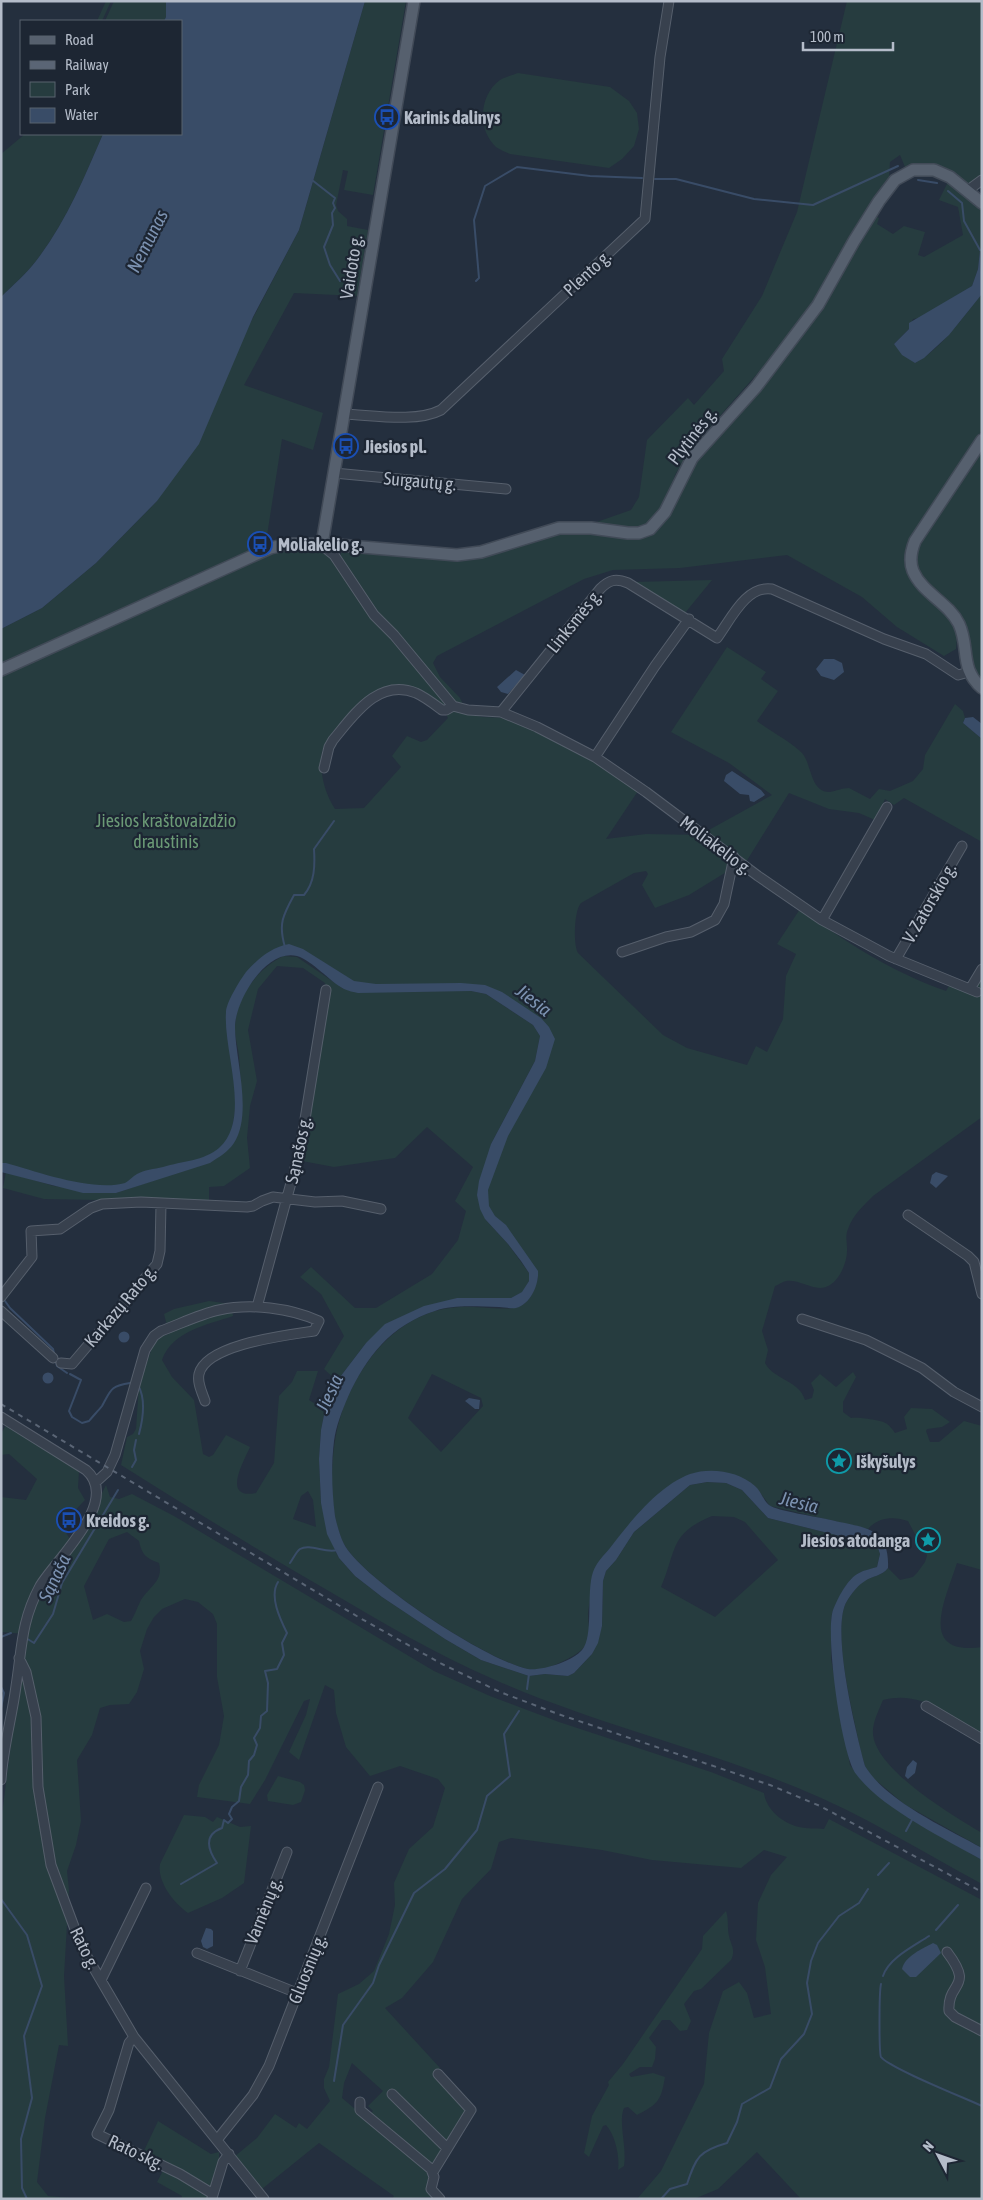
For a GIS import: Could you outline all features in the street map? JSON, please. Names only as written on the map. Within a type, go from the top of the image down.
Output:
[{"type":"main road","name":"Vaidoto g.","points":[[323,543],[414,1]]},
{"type":"main road","name":"Plytinės g.","points":[[323,543],[458,555],[481,552],[559,528],[592,528],[628,533],[650,528],[664,512],[692,458],[756,387],[818,305],[854,241],[888,187],[905,173],[926,169],[941,173],[982,203]]},
{"type":"main road","points":[[982,440],[915,541],[911,554],[912,569],[919,581],[952,614],[960,626],[968,672],[982,688]]},
{"type":"main road","points":[[1,670],[270,548],[289,544],[323,543]]},
{"type":"street","name":"Plento g.","points":[[344,414],[413,417],[441,410],[645,219],[660,57],[670,1]]},
{"type":"street","points":[[968,191],[982,180]]},
{"type":"street","name":"Surgautų g.","points":[[334,473],[506,489]]},
{"type":"street","points":[[323,543],[374,615],[394,635],[453,706]]},
{"type":"street","name":"Linksmės g.","points":[[501,712],[600,589],[614,579],[628,583],[717,638],[752,592],[764,588],[772,589],[884,639],[926,654],[958,675],[968,672]]},
{"type":"street","points":[[595,757],[655,666],[689,619]]},
{"type":"street","name":"Moliakelio g.","points":[[324,768],[329,747],[333,740],[366,701],[384,692],[402,689],[418,694],[442,710],[453,706],[468,710],[501,712],[537,727],[595,757],[758,876],[822,920],[870,947],[974,991],[982,970]]},
{"type":"street","points":[[822,920],[887,807]]},
{"type":"street","name":"V. Zatorskio g.","points":[[896,959],[962,846]]},
{"type":"street","points":[[622,952],[666,937],[691,932],[715,920],[724,904],[734,857]]},
{"type":"street","name":"Sąnašos g.","points":[[257,1307],[300,1150],[326,990]]},
{"type":"street","points":[[1,1297],[32,1257],[31,1231],[60,1228],[91,1208],[102,1204],[141,1202],[247,1207],[273,1197],[315,1202],[342,1201],[381,1210]]},
{"type":"street","name":"Karkazų Rato g.","points":[[1,1311],[57,1361],[72,1364],[157,1264],[160,1251],[161,1204]]},
{"type":"street","points":[[908,1215],[974,1262],[982,1294]]},
{"type":"street","points":[[96,1482],[107,1472],[115,1456],[145,1350],[154,1336],[161,1331],[219,1310],[257,1307],[302,1313],[319,1321],[314,1331],[234,1348],[218,1353],[210,1358],[201,1368],[199,1374],[205,1401]]},
{"type":"street","points":[[802,1319],[866,1340],[922,1368],[954,1392],[982,1407]]},
{"type":"street","points":[[1,1417],[76,1462],[92,1475],[96,1482],[96,1490],[88,1520],[71,1548],[41,1584],[33,1599],[24,1626],[17,1684],[5,1746],[1,1780]]},
{"type":"street","name":"Rato g.","points":[[19,1658],[26,1672],[36,1716],[38,1788],[51,1866],[82,1948],[134,2037],[264,2199]]},
{"type":"street","points":[[926,1706],[982,1738]]},
{"type":"street","name":"Gluosnių g.","points":[[217,2140],[253,2095],[269,2066],[378,1787]]},
{"type":"street","name":"Varnėnų g.","points":[[240,1971],[287,1852]]},
{"type":"street","points":[[101,1980],[146,1888]]},
{"type":"street","points":[[947,1952],[958,1966],[960,1976],[949,2002],[948,2011],[955,2017],[982,2031]]},
{"type":"street","points":[[196,1953],[297,1993]]},
{"type":"street","name":"Rato skg.","points":[[134,2037],[129,2043],[108,2110],[97,2134],[180,2174],[213,2196]]},
{"type":"street","points":[[438,2074],[470,2110],[433,2172],[434,2177],[431,2189],[440,2199]]},
{"type":"street","points":[[392,2094],[448,2148]]},
{"type":"street","points":[[360,2102],[360,2110],[433,2172]]},
{"type":"street","points":[[213,2196],[223,2162],[228,2154]]},
{"type":"green space","points":[[106,1],[111,1],[102,20],[97,20]]},
{"type":"green space","points":[[114,1],[166,1],[164,20],[105,20]]},
{"type":"green space","name":"Jiesios kraštovaizdžio draustinis","points":[[365,1],[406,1],[373,195],[344,190],[348,171],[343,170],[336,205],[338,211],[347,219],[347,226],[368,230],[357,296],[294,293],[244,385],[323,413],[313,450],[282,439],[266,542],[257,545],[253,550],[315,549],[334,555],[358,593],[451,701],[406,642],[376,612],[340,557],[342,550],[458,561],[482,557],[556,535],[583,532],[641,538],[661,527],[671,513],[684,480],[701,454],[760,388],[822,311],[874,215],[879,218],[877,224],[893,234],[904,226],[925,232],[918,255],[924,257],[963,235],[958,207],[939,200],[948,182],[982,208],[982,253],[980,252],[978,269],[972,286],[920,318],[913,319],[909,329],[894,344],[915,363],[935,349],[952,332],[982,294],[982,430],[914,536],[908,566],[953,624],[957,637],[956,649],[944,656],[897,627],[862,597],[787,555],[680,568],[613,570],[584,579],[437,656],[433,663],[440,677],[460,698],[467,713],[482,717],[507,718],[594,761],[638,791],[606,839],[646,834],[701,835],[725,855],[728,862],[728,871],[689,895],[655,908],[642,885],[648,874],[646,871],[634,873],[581,903],[579,907],[575,928],[575,943],[578,953],[663,1035],[687,1048],[747,1065],[756,1046],[767,1052],[783,1019],[786,976],[796,954],[777,944],[800,909],[870,955],[906,975],[946,991],[949,986],[977,996],[980,990],[976,983],[982,974],[982,1117],[873,1196],[862,1207],[848,1229],[845,1263],[834,1282],[819,1288],[792,1281],[786,1281],[775,1286],[762,1331],[768,1350],[765,1363],[774,1373],[797,1388],[805,1400],[812,1398],[814,1390],[811,1383],[820,1374],[836,1387],[853,1372],[856,1377],[843,1402],[843,1412],[851,1418],[881,1421],[895,1433],[907,1429],[904,1417],[911,1408],[932,1409],[950,1422],[942,1427],[927,1429],[930,1442],[939,1442],[964,1421],[982,1426],[982,1570],[957,1563],[947,1592],[941,1622],[942,1634],[949,1643],[962,1647],[982,1647],[982,1733],[946,1712],[922,1701],[910,1698],[897,1698],[883,1700],[876,1717],[873,1734],[877,1748],[887,1762],[901,1776],[935,1803],[982,1833],[982,1848],[904,1804],[871,1776],[865,1766],[861,1753],[845,1675],[842,1653],[842,1614],[849,1598],[864,1581],[886,1571],[888,1568],[900,1580],[913,1577],[925,1562],[927,1556],[923,1543],[917,1538],[908,1521],[897,1518],[881,1520],[868,1529],[770,1506],[755,1486],[690,1474],[609,1550],[602,1559],[588,1615],[589,1638],[584,1647],[579,1652],[556,1665],[534,1670],[509,1663],[485,1651],[428,1617],[375,1577],[355,1559],[344,1544],[335,1515],[333,1498],[334,1445],[341,1415],[349,1395],[370,1358],[384,1342],[400,1329],[418,1318],[438,1310],[460,1307],[507,1309],[518,1307],[529,1299],[538,1278],[492,1219],[482,1192],[548,1036],[491,990],[363,989],[295,951],[286,951],[252,975],[232,1019],[238,1093],[230,1141],[210,1159],[123,1187],[78,1188],[1,1169],[1,629],[42,608],[96,563],[157,501],[299,230]],"holes":[[[384,690],[413,691],[430,696],[443,708],[448,718],[427,740],[421,742],[407,736],[392,756],[401,767],[364,808],[335,809],[323,781],[322,751]],[[432,1374],[481,1398],[483,1406],[441,1452],[408,1418]]]},
{"type":"green space","points":[[847,1],[982,1],[982,176],[968,184],[946,170],[931,164],[914,164],[905,167],[900,155],[890,162],[889,177],[878,191],[814,302],[780,348],[694,445],[676,473],[656,518],[646,526],[631,530],[591,524],[631,510],[639,497],[647,440],[688,398],[694,405],[724,371],[722,359],[762,296],[797,212]]},
{"type":"green space","points":[[518,73],[610,87],[629,101],[637,113],[639,129],[634,146],[622,159],[609,168],[510,154],[496,147],[490,140],[483,122],[484,103],[493,86],[500,80]]},
{"type":"green space","points":[[24,135],[103,135],[74,199],[47,246],[24,275],[1,297],[1,154]]},
{"type":"green space","points":[[982,450],[982,681],[974,670],[968,646],[922,577],[916,564],[918,550],[926,534]]},
{"type":"green space","points":[[712,580],[685,613],[633,582]]},
{"type":"green space","points":[[727,647],[766,672],[761,679],[778,691],[757,721],[802,753],[815,783],[823,791],[830,792],[849,788],[870,799],[879,789],[890,791],[913,781],[923,769],[925,755],[955,704],[963,711],[965,718],[963,723],[982,739],[982,842],[904,798],[894,805],[885,799],[875,820],[859,813],[829,809],[789,793],[746,862],[707,831],[772,795],[729,763],[671,732]]},
{"type":"green space","points":[[283,956],[297,957],[344,989],[471,991],[486,994],[533,1025],[540,1036],[535,1061],[491,1144],[485,1219],[508,1244],[529,1273],[529,1281],[523,1292],[511,1298],[457,1298],[366,1343],[337,1381],[324,1369],[344,1336],[321,1294],[300,1277],[311,1267],[355,1308],[376,1308],[432,1274],[458,1240],[466,1211],[455,1201],[473,1167],[427,1127],[395,1158],[334,1167],[302,1161],[328,997],[325,983],[303,968],[277,966],[258,989],[248,1030],[257,1081],[250,1106],[247,1138],[250,1168],[224,1186],[209,1187],[209,1202],[44,1199],[3,1188],[6,1172],[54,1186],[116,1193],[176,1173],[234,1143],[239,1122],[241,1100],[239,1056],[235,1029],[237,1014],[244,993],[250,984],[265,968]]},
{"type":"green space","points":[[209,1301],[231,1304],[233,1316],[202,1326],[182,1336],[167,1350],[162,1360],[172,1377],[194,1400],[203,1454],[209,1457],[213,1455],[226,1435],[250,1447],[240,1470],[237,1485],[239,1491],[245,1494],[256,1493],[274,1463],[279,1396],[292,1382],[297,1371],[318,1371],[309,1400],[325,1410],[321,1430],[319,1459],[321,1503],[335,1551],[339,1558],[355,1576],[382,1597],[445,1639],[481,1660],[529,1676],[545,1674],[568,1676],[574,1673],[592,1654],[602,1626],[603,1581],[606,1571],[616,1560],[634,1532],[690,1485],[707,1482],[726,1483],[742,1490],[768,1518],[852,1539],[871,1541],[878,1548],[880,1554],[877,1567],[859,1573],[852,1578],[833,1610],[831,1619],[831,1659],[850,1765],[863,1782],[912,1820],[982,1860],[982,1884],[868,1821],[822,1798],[760,1773],[530,1695],[450,1659],[388,1626],[301,1575],[121,1465],[127,1437],[133,1434],[136,1429],[139,1385],[153,1345],[160,1337],[169,1334],[164,1314],[174,1309]],"holes":[[[308,1491],[313,1500],[316,1527],[293,1519],[301,1496]],[[712,1516],[734,1517],[745,1522],[778,1560],[715,1617],[661,1587],[676,1544],[681,1537],[688,1529]]]},
{"type":"green space","points":[[6,1425],[79,1471],[78,1488],[85,1500],[70,1516],[65,1527],[70,1538],[77,1544],[106,1485],[110,1497],[119,1499],[132,1494],[174,1516],[434,1671],[490,1696],[559,1722],[711,1772],[764,1793],[771,1810],[781,1819],[793,1825],[824,1829],[829,1819],[982,1900],[982,2199],[801,2199],[757,2152],[718,2189],[694,2199],[637,2199],[661,2171],[704,2084],[709,2033],[723,1991],[739,1982],[747,1993],[754,2018],[771,2014],[765,1967],[756,1940],[758,1903],[771,1875],[787,1857],[764,1850],[741,1868],[652,1860],[602,1850],[511,1838],[499,1842],[491,1869],[462,1899],[433,1962],[402,1998],[385,2008],[440,2068],[434,2076],[467,2111],[433,2168],[369,2115],[373,2111],[368,2106],[383,2091],[352,2063],[344,2083],[342,2098],[430,2172],[428,2191],[433,2197],[392,2199],[394,2196],[319,2143],[262,2189],[234,2157],[257,2138],[275,2114],[296,2128],[299,2123],[307,2129],[330,2101],[324,2088],[324,2079],[329,2067],[338,1994],[359,1984],[374,1971],[389,1934],[395,1905],[394,1883],[409,1849],[433,1827],[445,1788],[438,1779],[400,1766],[370,1776],[346,1747],[336,1713],[334,1690],[325,1685],[299,1760],[289,1752],[306,1715],[310,1699],[304,1701],[265,1780],[250,1804],[197,1797],[199,1785],[219,1745],[224,1716],[217,1677],[217,1624],[213,1614],[198,1602],[185,1599],[162,1609],[154,1617],[147,1629],[140,1651],[144,1669],[137,1692],[129,1704],[110,1705],[100,1708],[92,1735],[77,1760],[81,1821],[76,1845],[67,1871],[69,1890],[64,1976],[68,2046],[59,2045],[45,2118],[37,2182],[48,2196],[71,2198],[2,2199],[1,1822],[25,1634],[1,1632],[1,1497],[26,1500],[37,1479],[9,1454],[1,1455],[1,1434]],"holes":[[[127,1532],[139,1541],[145,1555],[159,1563],[160,1570],[157,1580],[143,1597],[131,1621],[124,1622],[107,1614],[93,1620],[84,1586],[109,1539]]]},
{"type":"green space","points":[[278,1776],[300,1782],[304,1785],[305,1790],[301,1802],[293,1805],[268,1801],[267,1795]]},
{"type":"green space","points":[[184,1815],[205,1817],[213,1822],[217,1817],[240,1827],[251,1826],[244,1883],[222,1898],[188,1913],[177,1904],[168,1892],[161,1878],[160,1871],[160,1864]]},
{"type":"green space","points":[[726,1911],[733,1950],[731,1960],[701,1989],[694,1991],[684,2004],[691,2021],[687,2030],[680,2031],[670,2020],[662,2020],[649,2038],[656,2047],[652,2067],[640,2067],[629,2074],[631,2077],[653,2073],[665,2077],[660,2097],[650,2108],[637,2115],[628,2107],[624,2108],[622,2120],[624,2166],[618,2170],[616,2146],[612,2134],[606,2125],[603,2126],[589,2157],[584,2153],[592,2116],[609,2085],[608,2082],[623,2064],[702,1949],[703,1936]]},
{"type":"green space","points":[[158,2121],[211,2154],[219,2152],[212,2189],[143,2153]]},
{"type":"green space","points":[[165,2167],[206,2192],[210,2199],[181,2199],[182,2196],[157,2182]]},
{"type":"water","name":"Nemunas","points":[[166,1],[365,1],[299,230],[253,317],[199,444],[157,501],[96,563],[42,608],[1,629],[1,297],[24,275],[47,246],[74,199],[103,135],[182,135],[182,20],[164,20]]},
{"type":"water","points":[[980,250],[982,294],[949,335],[924,358],[915,363],[902,355],[894,344],[909,329],[909,323],[972,286],[978,269]]},
{"type":"water","points":[[824,659],[834,659],[842,663],[844,672],[834,680],[821,676],[816,669]]},
{"type":"water","points":[[516,670],[525,675],[508,694],[501,692],[497,687]]},
{"type":"water","points":[[973,717],[982,724],[982,739],[963,723],[965,718]]},
{"type":"water","points":[[732,771],[761,790],[765,795],[754,802],[750,801],[749,795],[740,794],[724,781],[726,775]]},
{"type":"water","points":[[289,944],[303,949],[354,981],[376,984],[461,983],[485,985],[502,992],[541,1018],[549,1027],[555,1039],[546,1068],[508,1136],[488,1190],[489,1206],[495,1216],[506,1225],[538,1271],[533,1293],[526,1302],[516,1308],[459,1307],[435,1311],[419,1317],[405,1325],[382,1344],[363,1369],[341,1413],[334,1441],[332,1469],[335,1516],[341,1538],[355,1559],[400,1597],[457,1636],[510,1663],[534,1669],[549,1667],[565,1661],[582,1650],[588,1635],[591,1581],[596,1565],[626,1527],[656,1496],[667,1487],[690,1474],[715,1471],[733,1474],[755,1486],[767,1503],[773,1507],[854,1525],[872,1531],[879,1536],[884,1544],[888,1568],[883,1573],[862,1583],[851,1595],[843,1614],[841,1634],[846,1681],[865,1766],[887,1791],[902,1802],[918,1813],[982,1848],[982,1860],[932,1833],[897,1811],[867,1787],[856,1774],[850,1762],[836,1694],[831,1623],[833,1610],[847,1584],[859,1573],[877,1567],[880,1554],[878,1548],[871,1541],[852,1539],[768,1518],[742,1490],[726,1483],[707,1482],[690,1485],[634,1532],[616,1560],[606,1571],[603,1581],[602,1626],[598,1643],[592,1654],[574,1673],[568,1676],[545,1674],[529,1676],[481,1660],[445,1639],[382,1597],[355,1576],[339,1558],[327,1534],[321,1503],[319,1459],[321,1430],[325,1410],[337,1381],[366,1343],[385,1324],[424,1306],[457,1298],[511,1298],[522,1292],[529,1281],[529,1273],[521,1261],[485,1219],[480,1209],[477,1195],[479,1181],[491,1144],[535,1061],[540,1036],[533,1025],[486,994],[471,991],[358,993],[346,990],[303,959],[297,956],[285,956],[274,960],[254,979],[246,991],[236,1016],[236,1040],[243,1102],[242,1117],[234,1143],[223,1154],[210,1163],[116,1193],[83,1193],[1,1172],[1,1163],[6,1163],[66,1180],[97,1185],[112,1185],[125,1183],[143,1172],[207,1156],[219,1148],[229,1135],[234,1120],[234,1084],[226,1028],[228,1003],[243,976],[256,962],[270,951]]},
{"type":"water","points":[[936,1172],[948,1176],[936,1188],[930,1183],[932,1175]]},
{"type":"water","points":[[124,1331],[130,1337],[124,1343],[118,1337]]},
{"type":"water","points":[[46,1373],[50,1373],[53,1378],[52,1382],[46,1383],[43,1380],[43,1376]]},
{"type":"water","points":[[469,1398],[480,1400],[479,1409],[475,1409],[465,1401]]},
{"type":"water","points":[[913,1760],[917,1763],[915,1773],[908,1779],[905,1776],[907,1767]]},
{"type":"water","points":[[206,1928],[213,1931],[213,1946],[207,1949],[203,1947],[201,1941]]},
{"type":"water","points":[[933,1943],[937,1945],[941,1953],[916,1977],[910,1977],[902,1969],[904,1964],[914,1953]]},
{"type":"waterway","points":[[655,179],[676,179],[754,199],[813,205],[898,166]]},
{"type":"waterway","points":[[476,281],[479,278],[474,220],[485,186],[517,167],[590,176],[642,178]]},
{"type":"waterway","points":[[312,180],[335,198],[333,203],[335,208],[332,213],[333,225],[324,247],[330,265],[340,281]]},
{"type":"waterway","points":[[918,180],[937,183]]},
{"type":"waterway","points":[[948,191],[962,203],[964,221],[980,250]]},
{"type":"waterway","points":[[285,947],[282,932],[284,914],[294,895],[304,895],[308,890],[314,873],[314,849],[334,821]]},
{"type":"waterway","name":"Sąnaša","points":[[5,1301],[53,1349],[57,1366],[67,1373]]},
{"type":"waterway","name":"Sąnaša","points":[[70,1374],[81,1380],[69,1411],[72,1417],[82,1423],[89,1421],[115,1387],[130,1383]]},
{"type":"waterway","name":"Sąnaša","points":[[138,1385],[143,1403],[143,1416],[139,1434]]},
{"type":"waterway","name":"Sąnaša","points":[[132,1467],[136,1460],[134,1450],[136,1440]]},
{"type":"waterway","name":"Sąnaša","points":[[26,1638],[34,1643],[53,1614],[62,1583],[118,1490]]},
{"type":"waterway","points":[[290,1563],[299,1550],[304,1547],[328,1551],[337,1550]]},
{"type":"waterway","points":[[181,1884],[217,1863],[211,1853],[210,1839],[216,1831],[222,1828],[224,1820],[228,1823],[232,1819],[229,1814],[232,1807],[239,1801],[241,1787],[248,1775],[249,1761],[254,1755],[257,1745],[254,1738],[260,1728],[261,1716],[267,1711],[268,1683],[265,1671],[277,1669],[284,1655],[282,1643],[287,1633],[275,1601],[278,1582]]},
{"type":"waterway","name":"Sąnaša","points":[[1,1637],[11,1633]]},
{"type":"waterway","points":[[527,1689],[529,1674]]},
{"type":"waterway","name":"Sąnaša","points":[[1,1687],[4,1693],[1,1708]]},
{"type":"waterway","points":[[334,2081],[343,2025],[373,1983],[379,1965],[414,1893],[445,1869],[477,1830],[487,1796],[510,1776],[504,1734],[519,1711]]},
{"type":"waterway","points":[[906,1831],[913,1818]]},
{"type":"waterway","points":[[878,1875],[889,1863]]},
{"type":"waterway","points":[[661,2199],[670,2189],[687,2184],[696,2161],[704,2152],[727,2143],[737,2122],[742,2104],[770,2088],[781,2059],[804,2034],[812,2014],[807,1983],[811,1961],[818,1943],[839,1916],[859,1903],[868,1889]]},
{"type":"waterway","points":[[1,1899],[27,1935],[42,1986],[24,2036],[32,2098],[21,2139],[22,2188],[27,2199]]},
{"type":"waterway","points":[[936,1930],[958,1905]]},
{"type":"waterway","points":[[883,1976],[896,1958],[929,1936]]},
{"type":"waterway","points":[[881,1984],[881,2057],[912,2075],[982,2106]]},
{"type":"railway","points":[[1,1404],[360,1618],[442,1664],[500,1692],[558,1714],[770,1785],[820,1806],[982,1892]]},
{"type":"place","name":"Karinis dalinys","points":[[387,117]]},
{"type":"place","name":"Jiesios pl.","points":[[346,446]]},
{"type":"place","name":"Moliakelio g.","points":[[260,544]]},
{"type":"place","name":"Iškyšulys","points":[[839,1461]]},
{"type":"place","name":"Kreidos g.","points":[[69,1520]]},
{"type":"place","name":"Jiesios atodanga","points":[[928,1540]]},
{"type":"water label","name":"Jiesia","points":[[534,1000]]},
{"type":"water label","name":"Jiesia","points":[[329,1393]]},
{"type":"water label","name":"Jiesia","points":[[799,1502]]}]
